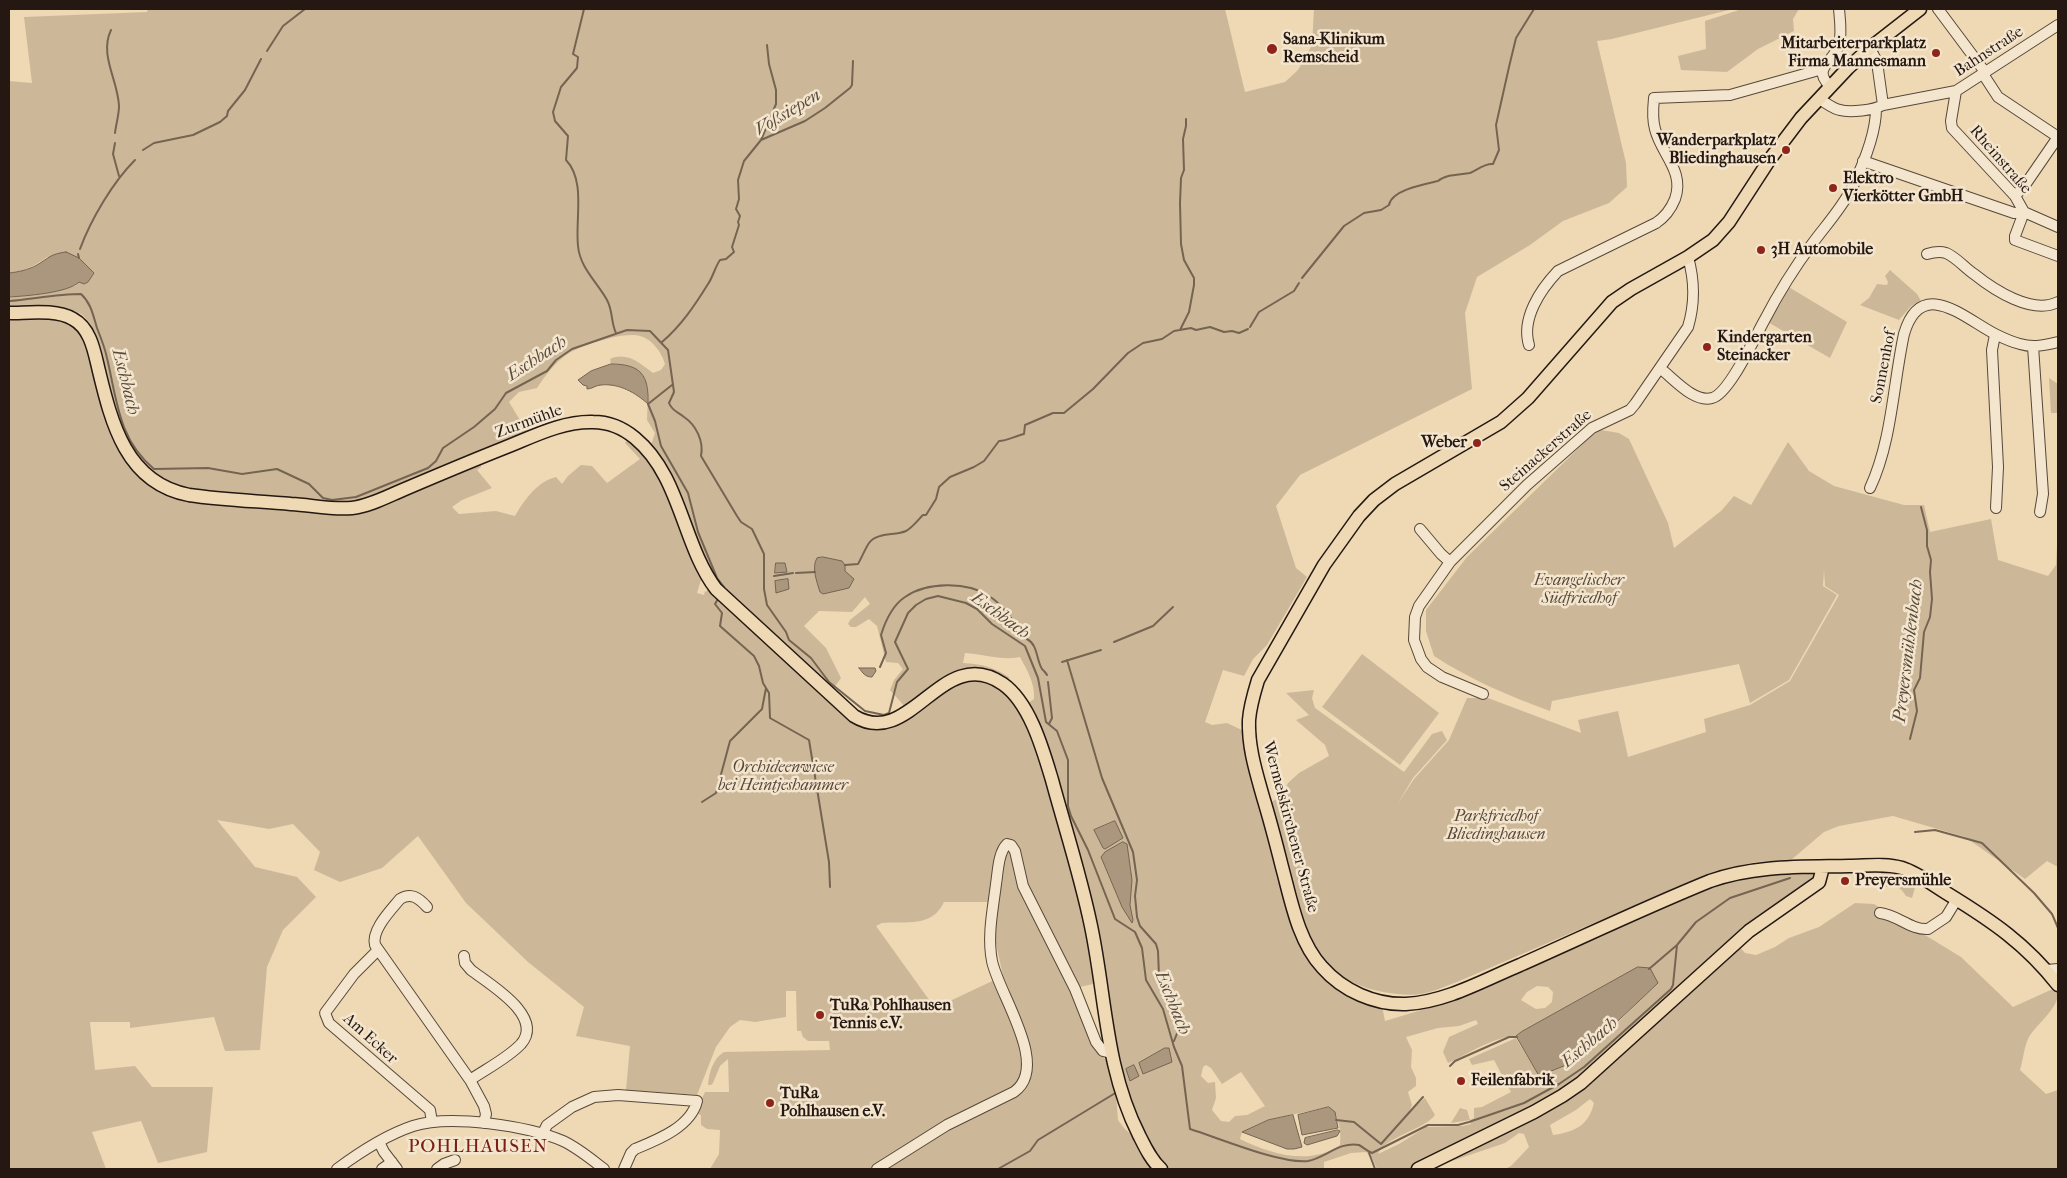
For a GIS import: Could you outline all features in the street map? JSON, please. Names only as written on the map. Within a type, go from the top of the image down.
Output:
[{"type":"main road","name":"Wermelskirchener Straße","points":[[1823,867],[1763,869],[1716,879],[1450,994],[1414,1003],[1384,1002],[1366,997],[1341,984],[1322,968],[1309,947],[1295,911],[1251,753],[1249,719],[1258,680],[1324,566],[1359,516],[1374,500],[1395,484],[1501,422],[1528,398],[1612,302],[1630,289],[1688,257],[1713,240],[1721,232],[1787,135],[1818,99],[1870,48],[1920,9]]},
{"type":"main road","name":"Zurmühle","points":[[9,313],[60,314],[73,318],[81,325],[91,341],[110,415],[120,440],[143,471],[156,482],[173,490],[204,496],[352,508],[391,495],[557,428],[578,423],[596,422],[621,429],[640,443],[657,464],[672,492],[701,564],[716,589],[838,702],[859,718],[876,724],[893,721],[942,684],[964,676],[982,676],[1003,684],[1013,694],[1028,716],[1041,746],[1086,906],[1095,947],[1111,1053],[1120,1090],[1129,1115],[1150,1156],[1161,1169]]},
{"type":"main road","points":[[1418,1169],[1534,1112],[1581,1083],[1749,931],[1819,882],[1823,867],[1888,866],[1901,868],[1923,878],[2012,936],[2052,969],[2058,985]]},
{"type":"street","points":[[1830,86],[1825,82],[1823,70],[1839,46],[1839,9]]},
{"type":"street","points":[[1938,9],[1984,73],[1998,96],[2058,137],[2025,185],[2015,196]]},
{"type":"street","name":"Bahnstraße","points":[[1818,99],[1840,110],[1879,107],[1956,91],[2058,25]]},
{"type":"street","points":[[1661,369],[1698,397],[1711,398],[1723,390],[1753,342],[1794,269],[1839,210],[1852,188],[1873,131],[1879,107],[1877,62],[1870,48]]},
{"type":"street","points":[[1529,345],[1527,338],[1531,311],[1548,282],[1558,271],[1656,223],[1666,214],[1674,202],[1678,183],[1676,173],[1655,129],[1654,98],[1730,95],[1823,70]]},
{"type":"street","name":"Rheinstraße","points":[[1956,91],[1950,122],[1952,128],[2015,196],[2024,212],[2058,227]]},
{"type":"street","points":[[1863,161],[2014,213],[2024,212],[2015,240],[2058,256]]},
{"type":"street","points":[[1927,254],[1939,252],[1950,255],[1989,286],[2018,301],[2041,305],[2058,302]]},
{"type":"street","name":"Steinackerstraße","points":[[1483,694],[1434,673],[1427,667],[1417,650],[1414,630],[1419,606],[1450,562],[1527,485],[1592,428],[1630,410],[1661,369],[1688,327],[1692,314],[1694,286],[1688,257]]},
{"type":"street","name":"Sonnenhof","points":[[1870,488],[1886,438],[1904,334],[1912,315],[1926,305],[1941,304],[1996,335],[2022,345],[2033,346],[2058,342]]},
{"type":"street","points":[[1996,335],[1992,350],[1998,467],[1996,508]]},
{"type":"street","points":[[2033,346],[2043,494],[2040,512]]},
{"type":"street","points":[[1420,529],[1437,550],[1450,562]]},
{"type":"street","points":[[877,1169],[947,1125],[1014,1092],[1024,1081],[1028,1072],[1028,1060],[1017,1022],[992,961],[991,929],[996,883],[1003,849],[1007,844],[1011,845],[1015,851],[1023,886],[1071,981],[1096,1042],[1103,1051],[1111,1053]]},
{"type":"street","points":[[427,907],[417,897],[411,895],[400,899],[378,930],[374,940],[378,950],[470,1080],[484,1106],[486,1114],[484,1123]]},
{"type":"street","points":[[1880,913],[1897,917],[1914,927],[1928,929],[1946,917],[1957,899]]},
{"type":"street","name":"Am Ecker","points":[[378,950],[338,994],[325,1013],[326,1017],[329,1023],[381,1070],[430,1110],[432,1122]]},
{"type":"street","points":[[464,956],[465,963],[471,970],[522,1012],[526,1027],[522,1043],[470,1080]]},
{"type":"street","points":[[543,1133],[547,1125],[572,1107],[594,1097],[618,1095],[697,1100],[689,1116],[668,1135],[635,1149],[631,1153],[624,1169]]},
{"type":"street","points":[[337,1169],[379,1142],[413,1126],[432,1122],[484,1123],[543,1133],[565,1142],[582,1152],[604,1169]]},
{"type":"street","points":[[379,1142],[394,1166],[382,1169]]},
{"type":"street","points":[[437,1169],[455,1160]]},
{"type":"green space","points":[[148,9],[1225,9],[1245,92],[1285,82],[1298,70],[1312,45],[1314,9],[1733,9],[1597,41],[1626,163],[1627,187],[1609,203],[1563,221],[1530,245],[1477,277],[1465,313],[1472,389],[1300,475],[1276,506],[1296,568],[1307,577],[1267,645],[1253,659],[1244,676],[1223,670],[1205,722],[1212,725],[1227,723],[1244,731],[1310,959],[1382,1006],[1385,1021],[1438,1005],[1712,886],[1736,878],[1808,871],[1812,873],[1814,878],[1563,1092],[1412,1169],[1377,1169],[1372,1158],[1366,1152],[1351,1153],[1324,1162],[1324,1169],[1167,1169],[1160,1162],[1132,1110],[1115,1044],[1108,987],[1103,981],[1025,705],[1034,699],[1034,693],[1030,677],[1020,657],[1000,658],[965,653],[963,663],[988,667],[1010,678],[1005,679],[985,672],[906,708],[890,690],[894,680],[903,669],[898,663],[886,662],[877,626],[869,619],[856,627],[851,627],[848,624],[850,620],[870,604],[865,597],[852,612],[819,611],[804,626],[826,648],[841,678],[831,692],[720,589],[650,448],[655,433],[647,420],[648,394],[621,364],[611,364],[610,359],[622,357],[633,360],[653,373],[661,370],[665,364],[664,360],[649,340],[640,336],[624,335],[593,343],[569,353],[555,364],[537,388],[519,392],[509,402],[529,435],[353,504],[191,491],[174,486],[143,466],[122,435],[93,331],[86,318],[79,313],[64,309],[9,309],[9,297],[75,286],[79,282],[88,281],[94,273],[87,267],[47,257],[29,268],[9,273],[9,81],[32,83],[24,17],[147,12]],"holes":[[[1115,821],[1121,840],[1103,848],[1097,829]],[[1658,983],[1588,1049],[1573,1060],[1539,1076],[1516,1038],[1469,1059],[1472,1065],[1494,1060],[1511,1092],[1482,1107],[1474,1108],[1474,1118],[1470,1120],[1471,1124],[1426,1127],[1399,1144],[1378,1154],[1388,1143],[1422,1125],[1435,1115],[1425,1098],[1409,1112],[1412,1105],[1408,1092],[1416,1086],[1416,1078],[1411,1067],[1412,1050],[1406,1037],[1438,1028],[1459,1026],[1476,1020],[1478,1024],[1449,1037],[1443,1052],[1448,1063],[1491,1042],[1516,1036],[1584,998]],[[1537,986],[1548,987],[1553,992],[1552,1002],[1545,1008],[1536,1009],[1521,1000],[1527,992]],[[1206,1065],[1211,1068],[1222,1084],[1241,1072],[1265,1106],[1247,1115],[1235,1116],[1229,1122],[1221,1121],[1212,1110],[1216,1098],[1215,1082],[1208,1083],[1201,1076],[1203,1067]],[[1329,1107],[1336,1115],[1339,1124],[1340,1145],[1316,1155],[1290,1156],[1264,1149],[1240,1139],[1242,1132],[1267,1120]]]},
{"type":"green space","points":[[1742,9],[1799,9],[1793,19],[1794,31],[1758,49],[1727,72],[1681,70],[1678,56],[1706,49],[1705,21]]},
{"type":"green space","points":[[1890,270],[1917,294],[1921,301],[1911,306],[1899,320],[1860,305],[1869,298],[1877,284],[1887,285],[1888,282],[1885,276]]},
{"type":"green space","points":[[1787,286],[1847,322],[1830,358],[1766,321]]},
{"type":"green space","name":"Orchideenwiese bei Heintjeshammer","points":[[9,316],[41,317],[60,320],[77,330],[85,338],[108,424],[125,456],[155,486],[341,511],[481,461],[481,467],[477,470],[492,488],[462,500],[452,507],[459,514],[496,511],[515,516],[537,487],[556,477],[562,484],[581,465],[592,466],[607,483],[640,459],[625,443],[629,438],[656,469],[702,577],[697,593],[704,595],[710,586],[870,726],[954,683],[983,679],[1011,696],[1030,731],[1046,775],[1083,905],[1097,983],[1080,987],[1072,994],[1096,1050],[1107,1061],[1116,1095],[1118,1120],[1139,1142],[1156,1169],[710,1169],[719,1154],[720,1130],[707,1129],[701,1125],[701,1115],[695,1113],[705,1092],[729,1092],[728,1059],[720,1066],[713,1083],[708,1085],[712,1066],[720,1055],[724,1052],[830,1050],[829,1041],[808,1041],[803,1037],[801,1031],[797,1031],[796,991],[786,991],[786,1017],[755,1022],[740,1020],[730,1027],[716,1047],[697,1095],[626,1090],[630,1046],[576,1036],[584,1007],[528,962],[466,903],[418,836],[382,868],[340,882],[314,870],[320,852],[293,824],[269,829],[217,820],[255,867],[297,877],[316,897],[283,930],[267,967],[260,1050],[225,1051],[214,1017],[130,1028],[130,1022],[90,1022],[95,1070],[135,1066],[152,1087],[213,1087],[207,1152],[158,1163],[141,1121],[92,1132],[106,1169],[9,1169]],"holes":[[[944,902],[987,902],[1003,976],[935,1008],[876,926],[882,923],[925,920],[933,916]]]},
{"type":"green space","points":[[2049,378],[2058,384],[2058,413],[2051,413]]},
{"type":"green space","points":[[1601,430],[1619,433],[1629,439],[1668,523],[1674,548],[1721,511],[1734,496],[1751,505],[1788,442],[1809,471],[1834,486],[1904,505],[1924,505],[1930,532],[1991,519],[1998,560],[2048,576],[2056,565],[2058,528],[2058,867],[2047,861],[2025,879],[1965,837],[1893,816],[1839,826],[1824,832],[1791,860],[1756,862],[1715,871],[1430,992],[1407,995],[1375,990],[1360,986],[1333,969],[1317,949],[1301,911],[1273,809],[1272,802],[1282,795],[1288,783],[1299,773],[1329,756],[1325,745],[1296,720],[1309,715],[1286,693],[1314,690],[1312,698],[1315,708],[1404,772],[1432,734],[1442,731],[1447,740],[1413,778],[1398,803],[1414,779],[1449,740],[1467,698],[1488,698],[1581,733],[1578,720],[1618,711],[1628,757],[1706,732],[1704,719],[1750,705],[1790,681],[1839,595],[1825,586],[1824,570],[1823,586],[1837,595],[1789,680],[1750,703],[1739,664],[1552,701],[1550,711],[1490,687],[1434,656],[1426,631],[1426,610],[1467,557],[1591,436]]},
{"type":"green space","points":[[1362,654],[1439,713],[1400,765],[1322,707]]},
{"type":"green space","points":[[1881,871],[1900,873],[1913,880],[1916,884],[1912,898],[1906,896],[1896,887],[1882,888]]},
{"type":"green space","points":[[1855,903],[1874,904],[1961,957],[2013,1007],[2055,988],[2058,994],[2057,1000],[2048,1014],[2031,1033],[2025,1046],[2020,1070],[2046,1094],[2058,1090],[2058,1169],[1505,1169],[1511,1166],[1529,1147],[1524,1134],[1519,1133],[1505,1143],[1440,1165],[1558,1102],[1738,945],[1745,953],[1756,955],[1775,947],[1789,938],[1819,927]],"holes":[[[1590,1099],[1594,1103],[1589,1117],[1580,1126],[1568,1132],[1553,1135],[1550,1125],[1576,1110]]]},
{"type":"green space","points":[[1460,1108],[1467,1110],[1470,1120],[1451,1123]]},
{"type":"water","points":[[66,252],[79,258],[94,273],[88,282],[84,284],[79,282],[66,289],[35,295],[9,297],[9,273],[30,268],[53,255]]},
{"type":"water","points":[[611,364],[630,366],[641,373],[647,386],[648,404],[621,387],[601,385],[587,389],[587,386],[578,380],[591,371]]},
{"type":"water","points":[[823,557],[842,561],[845,565],[845,571],[854,579],[849,588],[823,594],[820,592],[815,575],[815,562],[817,558]]},
{"type":"water","points":[[776,563],[785,563],[787,572],[775,573]]},
{"type":"water","points":[[788,579],[789,589],[776,593],[775,581]]},
{"type":"water","points":[[859,668],[875,668],[876,671],[870,677]]},
{"type":"water","points":[[1115,821],[1123,838],[1105,849],[1094,830]]},
{"type":"water","points":[[1123,842],[1127,844],[1132,880],[1130,905],[1132,923],[1122,907],[1101,857],[1105,852]]},
{"type":"water","points":[[1638,967],[1650,968],[1658,983],[1598,1040],[1566,1065],[1539,1076],[1516,1036]]},
{"type":"water","points":[[1165,1048],[1169,1048],[1172,1062],[1143,1074],[1139,1063]]},
{"type":"water","points":[[1134,1065],[1139,1076],[1130,1081],[1126,1069]]},
{"type":"water","points":[[1329,1107],[1335,1112],[1338,1128],[1302,1135],[1298,1115]]},
{"type":"water","points":[[1293,1115],[1302,1147],[1287,1149],[1242,1132],[1268,1120]]},
{"type":"water","points":[[1340,1131],[1337,1136],[1307,1145],[1304,1143],[1305,1138]]},
{"type":"waterway","points":[[267,51],[283,26],[305,9]]},
{"type":"waterway","points":[[584,9],[573,54],[578,57],[577,68],[561,87],[553,112],[555,121],[568,136],[566,160],[576,178],[578,189],[577,235],[579,254],[585,268],[607,300],[616,333]]},
{"type":"waterway","points":[[1302,278],[1344,226],[1364,213],[1381,210],[1389,205],[1396,195],[1409,188],[1438,181],[1449,176],[1470,173],[1493,164],[1499,150],[1496,125],[1516,38],[1534,9]]},
{"type":"waterway","points":[[1535,9],[1543,9]]},
{"type":"waterway","points":[[111,30],[107,49],[119,106],[115,133]]},
{"type":"waterway","points":[[761,140],[776,104],[776,90],[769,64],[767,45]]},
{"type":"waterway","points":[[143,150],[154,143],[193,135],[220,122],[227,116],[228,111],[245,90],[261,59]]},
{"type":"waterway","name":"Voßsiepen","points":[[662,342],[693,307],[710,281],[720,260],[726,259],[734,252],[732,247],[740,216],[736,209],[739,199],[738,180],[744,161],[761,140],[805,121],[850,88],[852,85],[853,61]]},
{"type":"waterway","points":[[1180,330],[1189,312],[1194,285],[1194,278],[1184,260],[1181,244],[1180,203],[1181,178],[1184,170],[1183,139],[1186,119]]},
{"type":"waterway","points":[[115,143],[113,154],[119,176]]},
{"type":"waterway","points":[[80,249],[103,202],[135,160]]},
{"type":"waterway","points":[[78,254],[79,258]]},
{"type":"waterway","points":[[1250,327],[1259,312],[1294,291],[1299,283]]},
{"type":"waterway","name":"Eschbach","points":[[9,301],[81,294],[91,310],[104,347],[117,404],[126,432],[142,457],[154,469],[208,468],[242,474],[277,469],[309,484],[323,498],[332,500],[356,497],[428,468],[436,461],[443,448],[474,427],[495,409],[506,393],[547,371],[556,360],[572,349],[627,330],[650,331],[668,350],[674,392],[669,403],[670,406],[692,424],[700,439],[701,456],[741,522],[752,529],[764,554],[764,589],[767,605],[786,632],[789,640],[811,658],[829,682],[865,711],[884,715],[889,713],[897,682],[908,669],[895,642],[908,613],[926,599],[938,596],[966,603],[977,609],[992,624],[1025,646],[1038,678],[1046,722],[1057,731],[1068,760],[1068,806],[1071,816],[1088,850],[1115,919],[1135,932],[1142,948],[1146,980],[1163,1009],[1174,1047],[1182,1066],[1190,1129],[1249,1150],[1296,1161],[1308,1161],[1345,1145],[1352,1144],[1359,1145],[1372,1153],[1428,1125],[1458,1125],[1524,1103],[1559,1084],[1584,1067],[1671,989],[1677,945],[1696,922],[1730,898],[1790,878]]},
{"type":"waterway","points":[[845,565],[858,564],[869,543],[877,537],[908,530],[923,515],[926,515],[936,499],[939,487],[950,477],[984,461],[999,441],[1024,434],[1025,425],[1053,413],[1064,413],[1093,389],[1128,353],[1143,343],[1162,339],[1174,331],[1191,328],[1196,330],[1210,327],[1224,332],[1232,331],[1239,333],[1248,329]]},
{"type":"waterway","points":[[672,385],[648,404],[655,421],[661,446],[688,493],[698,532],[717,578],[724,587],[723,589]]},
{"type":"waterway","name":"Preyersmühlenbach","points":[[1910,739],[1917,711],[1914,690],[1920,678],[1924,632],[1930,617],[1932,599],[1931,560],[1927,546],[1927,530],[1921,507]]},
{"type":"waterway","points":[[796,573],[815,572]]},
{"type":"waterway","points":[[774,576],[793,573]]},
{"type":"waterway","points":[[880,667],[886,653],[881,635],[890,614],[897,604],[905,597],[924,588],[947,585],[980,591],[995,600],[1031,642],[1040,665],[1047,675]]},
{"type":"waterway","points":[[719,597],[715,604],[722,613],[720,626],[754,656],[759,666],[763,683],[769,693],[770,718],[809,740],[829,862],[830,887]]},
{"type":"waterway","points":[[1114,642],[1153,626],[1173,607]]},
{"type":"waterway","points":[[1062,662],[1101,650]]},
{"type":"waterway","points":[[1067,660],[1102,778],[1133,852],[1137,880],[1135,896],[1137,917],[1140,926],[1156,944],[1159,976],[1166,1001],[1178,1031],[1174,1041]]},
{"type":"waterway","points":[[1048,682],[1052,718],[1049,724]]},
{"type":"waterway","points":[[702,802],[716,793],[730,741],[762,709],[766,688]]},
{"type":"waterway","name":"Eschbach","points":[[1915,832],[1935,830],[1982,843],[2034,893],[2052,914],[2058,928]]},
{"type":"waterway","points":[[1649,969],[1677,945]]},
{"type":"waterway","points":[[1450,1066],[1455,1061],[1509,1037],[1517,1037]]},
{"type":"waterway","points":[[998,1169],[1030,1151],[1038,1140],[1117,1092]]},
{"type":"waterway","points":[[1336,1120],[1354,1122],[1381,1144],[1423,1097]]},
{"type":"waterway","points":[[1369,1153],[1375,1169]]},
{"type":"place","name":"Sana-Klinikum Remscheid","points":[[1272,49]]},
{"type":"place","name":"Mitarbeiterparkplatz Firma Mannesmann","points":[[1936,53]]},
{"type":"place","name":"Wanderparkplatz Bliedinghausen","points":[[1786,150]]},
{"type":"place","name":"Elektro Vierkötter GmbH","points":[[1833,188]]},
{"type":"place","name":"3H Automobile","points":[[1761,250]]},
{"type":"place","name":"Kindergarten Steinacker","points":[[1707,347]]},
{"type":"place","name":"Weber","points":[[1477,443]]},
{"type":"place","name":"Preyersmühle","points":[[1845,881]]},
{"type":"place","name":"TuRa Pohlhausen Tennis e.V.","points":[[820,1015]]},
{"type":"place","name":"Feilenfabrik","points":[[1461,1081]]},
{"type":"place","name":"TuRa Pohlhausen e.V.","points":[[770,1103]]},
{"type":"district","name":"POHLHAUSEN","points":[[478,1147]]},
{"type":"park label","name":"Evangelischer Südfriedhof","points":[[1579,590]]},
{"type":"park label","name":"Parkfriedhof Bliedinghausen","points":[[1496,826]]}]
